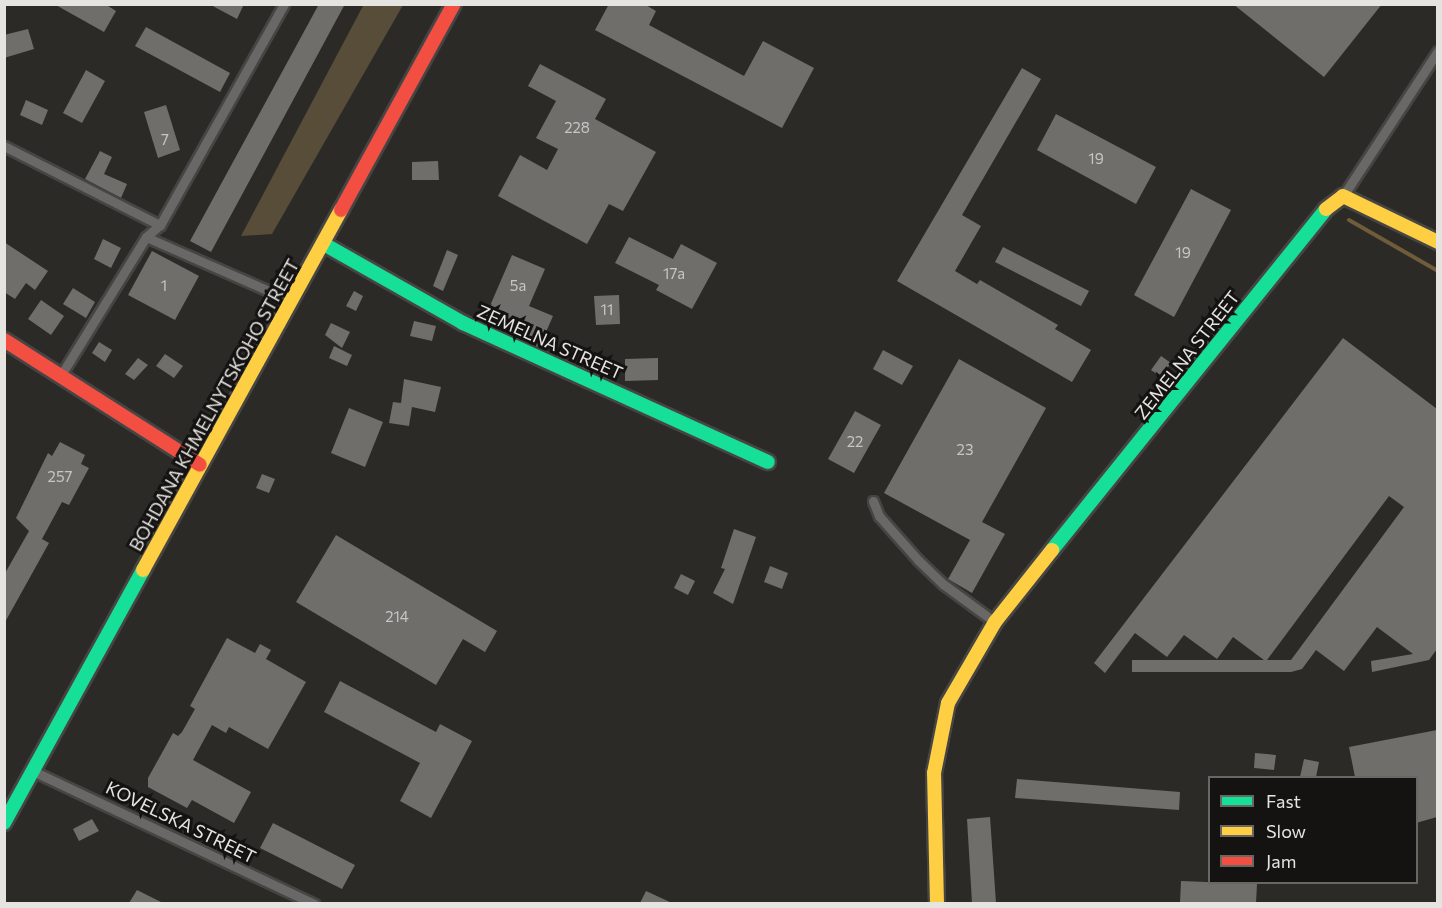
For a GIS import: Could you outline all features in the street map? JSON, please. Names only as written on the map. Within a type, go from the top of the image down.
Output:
[{"type":"street","points":[[61,375],[146,237],[160,225],[284,4]]},
{"type":"street","name":"BOHDANA KHMELNYTSKOHO STREET","points":[[4,822],[454,4]]},
{"type":"street","points":[[1437,51],[1343,196],[1437,242]]},
{"type":"street","points":[[4,146],[160,225]]},
{"type":"street","name":"ZEMELNA STREET","points":[[937,903],[934,773],[948,703],[995,622],[1318,219],[1343,196]]},
{"type":"street","points":[[146,237],[292,301]]},
{"type":"street","name":"ZEMELNA STREET","points":[[324,244],[463,323],[768,462]]},
{"type":"street","points":[[4,340],[200,465]]},
{"type":"street","points":[[873,501],[879,516],[918,560],[943,584],[995,622]]},
{"type":"street","name":"KOVELSKA STREET","points":[[33,771],[314,903]]},
{"type":"shaded area","points":[[364,4],[403,5],[272,234],[241,236]]},
{"type":"building","points":[[54,4],[105,4],[116,11],[104,32]]},
{"type":"building","points":[[209,4],[244,4],[237,19]]},
{"type":"building","points":[[319,4],[345,4],[211,252],[190,241]]},
{"type":"building","points":[[609,4],[644,4],[656,11],[649,25],[744,76],[763,41],[814,68],[782,128],[595,30]]},
{"type":"building","points":[[1233,4],[1382,4],[1324,77]]},
{"type":"building","points":[[146,27],[230,73],[220,92],[135,46]]},
{"type":"building","points":[[28,29],[34,49],[4,58],[4,35]]},
{"type":"building","points":[[540,64],[606,99],[595,119],[656,152],[623,211],[609,204],[587,244],[498,196],[520,155],[547,170],[558,149],[536,138],[556,101],[528,86]]},
{"type":"building","points":[[1022,68],[1041,79],[962,215],[981,226],[955,271],[977,284],[980,280],[1058,325],[1055,329],[1091,350],[1072,382],[897,281]]},
{"type":"building","points":[[86,70],[105,81],[82,123],[63,113]]},
{"type":"building","points":[[26,100],[48,110],[42,125],[20,115]]},
{"type":"building","points":[[166,105],[180,150],[158,158],[144,112]]},
{"type":"building","points":[[1056,114],[1156,167],[1136,204],[1037,150]]},
{"type":"building","points":[[100,151],[112,157],[104,174],[127,184],[121,198],[85,179]]},
{"type":"building","points":[[438,161],[439,180],[412,180],[412,162]]},
{"type":"building","points":[[1191,189],[1231,210],[1174,317],[1134,295]]},
{"type":"building","points":[[629,237],[673,259],[681,244],[717,263],[692,309],[656,290],[659,285],[615,263]]},
{"type":"building","points":[[103,239],[121,248],[111,268],[94,259]]},
{"type":"building","points":[[4,242],[48,271],[35,290],[26,283],[15,299],[4,292]]},
{"type":"building","points":[[1003,247],[1089,291],[1081,306],[995,262]]},
{"type":"building","points":[[447,250],[458,255],[443,291],[433,286]]},
{"type":"building","points":[[152,251],[199,276],[175,320],[128,295]]},
{"type":"building","points":[[512,255],[545,269],[529,306],[553,316],[539,348],[483,322]]},
{"type":"building","points":[[73,288],[95,302],[86,318],[63,304]]},
{"type":"building","points":[[354,291],[363,296],[356,311],[346,306]]},
{"type":"building","points":[[619,295],[620,324],[596,325],[594,296]]},
{"type":"building","points":[[41,300],[64,316],[51,335],[28,319]]},
{"type":"building","points":[[414,321],[436,326],[432,341],[410,336]]},
{"type":"building","points":[[331,323],[350,332],[342,348],[325,335]]},
{"type":"building","points":[[1343,338],[1437,409],[1437,649],[1429,660],[1372,672],[1371,661],[1413,654],[1377,627],[1344,671],[1316,650],[1302,669],[1291,672],[1132,672],[1132,660],[1264,660],[1233,637],[1217,659],[1184,635],[1167,657],[1135,633],[1105,673],[1094,663]],"holes":[[[1389,496],[1404,507],[1291,660],[1267,660]]]},
{"type":"building","points":[[99,342],[112,350],[105,362],[92,353]]},
{"type":"building","points":[[334,346],[352,355],[347,366],[329,358]]},
{"type":"building","points":[[883,350],[913,366],[902,385],[873,369]]},
{"type":"building","points":[[165,354],[183,366],[174,378],[156,366]]},
{"type":"building","points":[[1161,356],[1171,363],[1161,377],[1151,370]]},
{"type":"building","points":[[138,358],[148,365],[134,380],[125,374]]},
{"type":"building","points":[[658,358],[658,380],[625,381],[625,359]]},
{"type":"building","points":[[959,359],[1046,408],[982,522],[1005,534],[972,593],[948,579],[970,540],[884,493]]},
{"type":"building","points":[[404,379],[441,387],[435,412],[412,407],[409,426],[389,423],[393,402],[401,403]]},
{"type":"building","points":[[349,408],[383,422],[365,467],[331,453]]},
{"type":"building","points":[[855,411],[881,425],[854,473],[828,459]]},
{"type":"building","points":[[60,442],[85,455],[81,464],[89,468],[69,505],[62,502],[42,539],[49,543],[4,624],[4,575],[29,531],[16,518],[48,453],[52,456]]},
{"type":"building","points":[[262,474],[275,479],[269,493],[256,488]]},
{"type":"building","points":[[734,529],[756,537],[733,604],[713,593],[725,569],[721,568]]},
{"type":"building","points":[[336,535],[497,631],[485,652],[463,639],[436,685],[296,602]]},
{"type":"building","points":[[770,566],[788,573],[782,589],[764,582]]},
{"type":"building","points":[[681,574],[695,581],[688,595],[674,588]]},
{"type":"building","points":[[227,638],[255,653],[260,644],[271,650],[266,659],[306,682],[268,749],[229,727],[226,733],[212,725],[193,760],[251,792],[234,823],[192,800],[187,808],[148,787],[148,778],[173,733],[178,736],[182,732],[195,709],[190,706]]},
{"type":"building","points":[[340,681],[436,732],[440,724],[472,741],[431,818],[400,801],[420,763],[324,712]]},
{"type":"building","points":[[1437,730],[1437,817],[1418,822],[1418,776],[1355,776],[1349,747]]},
{"type":"building","points":[[1255,753],[1276,755],[1274,770],[1254,768]]},
{"type":"building","points":[[1304,759],[1319,762],[1316,776],[1300,776]]},
{"type":"building","points":[[1017,779],[1180,792],[1179,810],[1015,798]]},
{"type":"building","points":[[990,817],[996,903],[972,903],[967,819]]},
{"type":"building","points":[[92,819],[99,831],[79,841],[73,829]]},
{"type":"building","points":[[273,823],[355,865],[342,889],[260,848]]},
{"type":"building","points":[[1181,881],[1208,882],[1208,884],[1257,884],[1256,903],[1180,903]]},
{"type":"building","points":[[137,890],[163,903],[129,903]]},
{"type":"building","points":[[646,891],[672,903],[640,903]]},
{"type":"waterway","points":[[1349,220],[1438,271]]},
{"type":"traffic: fast","points":[[1052,550],[1326,209]]},
{"type":"traffic: fast","points":[[324,244],[463,323],[768,462]]},
{"type":"traffic: fast","points":[[4,823],[143,570]]},
{"type":"traffic: slow","points":[[1326,209],[1343,196],[1438,242]]},
{"type":"traffic: slow","points":[[143,570],[341,210]]},
{"type":"traffic: slow","points":[[937,904],[934,773],[948,703],[995,622],[1052,550]]},
{"type":"traffic: jam","points":[[341,210],[454,4]]},
{"type":"traffic: jam","points":[[4,340],[200,465]]}]
